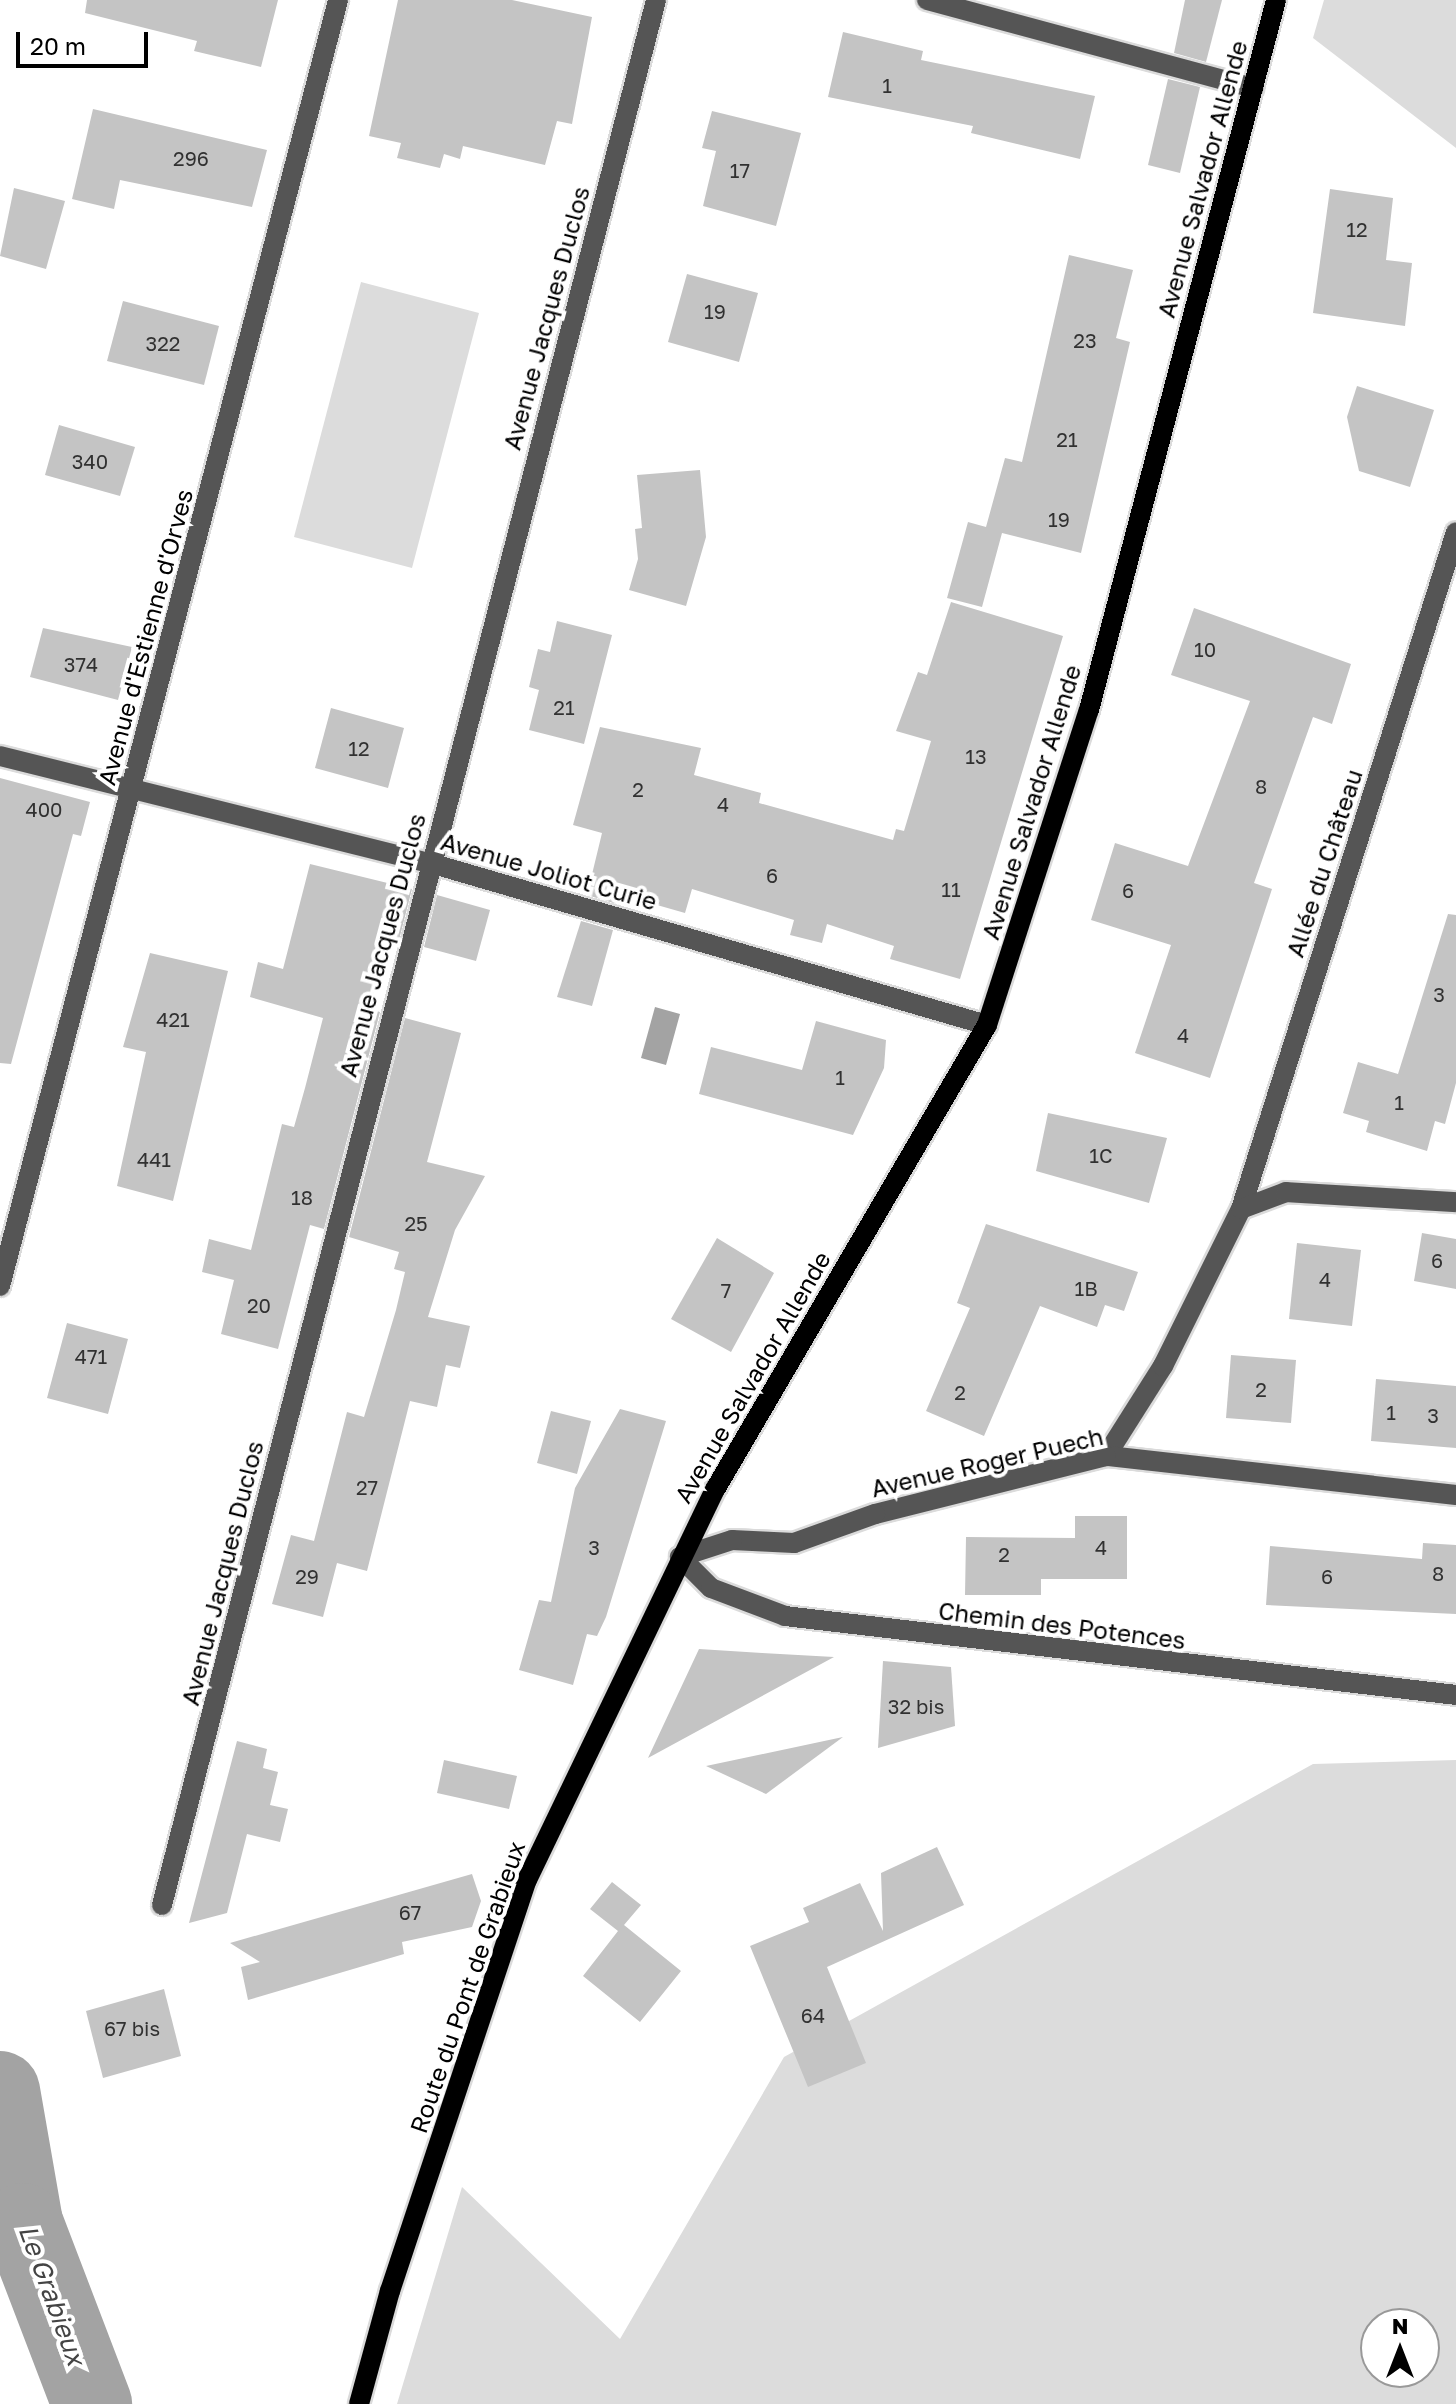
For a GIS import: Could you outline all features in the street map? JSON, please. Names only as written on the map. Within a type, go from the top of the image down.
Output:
[{"type":"main road","name":"Avenue Salvador Allende","points":[[680,1557],[987,1025],[1089,710],[1276,0]]},
{"type":"main road","name":"Route du Pont de Grabieux","points":[[359,2404],[527,1880],[680,1557]]},
{"type":"street","name":"Avenue d'Estienne d'Orves","points":[[0,1286],[338,0]]},
{"type":"street","name":"Avenue Jacques Duclos","points":[[162,1905],[656,0]]},
{"type":"street","points":[[927,0],[1253,88]]},
{"type":"street","name":"Allée du Château","points":[[1106,1456],[1163,1366],[1241,1209],[1456,532]]},
{"type":"street","name":"Avenue Joliot Curie","points":[[0,756],[430,863],[987,1025]]},
{"type":"street","points":[[1241,1209],[1286,1192],[1456,1202]]},
{"type":"street","name":"Avenue Roger Puech","points":[[680,1557],[732,1540],[794,1543],[875,1514],[1106,1456],[1456,1495]]},
{"type":"street","name":"Chemin des Potences","points":[[680,1557],[711,1588],[785,1616],[1456,1695]]},
{"type":"shaded area","points":[[1324,0],[1456,0],[1456,148],[1313,38]]},
{"type":"shaded area","points":[[361,282],[479,313],[412,568],[294,537]]},
{"type":"shaded area","points":[[655,1007],[680,1014],[666,1065],[641,1058]]},
{"type":"shaded area","points":[[1456,1760],[1456,2404],[397,2404],[462,2187],[620,2339],[784,2057],[1313,1764]]},
{"type":"building","points":[[87,0],[278,0],[261,67],[194,51],[197,41],[85,13]]},
{"type":"building","points":[[398,0],[512,0],[592,17],[572,124],[557,121],[545,165],[463,146],[460,159],[444,154],[440,168],[397,158],[401,143],[369,136]]},
{"type":"building","points":[[1185,0],[1222,0],[1206,62],[1174,53]]},
{"type":"building","points":[[843,32],[923,51],[921,60],[1095,96],[1080,159],[971,133],[973,126],[828,97]]},
{"type":"building","points":[[1168,79],[1200,87],[1180,173],[1148,165]]},
{"type":"building","points":[[93,109],[267,150],[252,207],[120,180],[114,209],[72,199]]},
{"type":"building","points":[[712,111],[801,133],[776,226],[703,206],[716,151],[702,148]]},
{"type":"building","points":[[14,188],[65,201],[46,269],[0,256]]},
{"type":"building","points":[[1330,189],[1393,198],[1386,260],[1412,263],[1405,326],[1313,313]]},
{"type":"building","points":[[1069,255],[1133,270],[1116,338],[1130,342],[1081,553],[1002,533],[982,607],[947,598],[968,522],[986,527],[1005,458],[1022,462]]},
{"type":"building","points":[[687,274],[758,293],[739,362],[668,342]]},
{"type":"building","points":[[123,301],[219,326],[204,385],[107,361]]},
{"type":"building","points":[[1357,386],[1434,410],[1410,487],[1359,471],[1347,417]]},
{"type":"building","points":[[59,425],[135,447],[120,496],[45,475]]},
{"type":"building","points":[[700,470],[706,537],[686,606],[629,590],[638,559],[635,529],[642,528],[637,475]]},
{"type":"building","points":[[951,602],[1063,636],[960,979],[890,959],[894,946],[827,924],[822,943],[790,935],[794,920],[692,889],[685,913],[622,895],[620,905],[587,895],[602,833],[573,825],[600,727],[701,748],[694,775],[761,793],[759,803],[893,840],[896,829],[904,831],[931,741],[896,731],[918,672],[927,675]]},
{"type":"building","points":[[1194,608],[1351,664],[1332,724],[1313,717],[1254,883],[1272,889],[1210,1078],[1135,1053],[1171,945],[1091,920],[1115,843],[1188,866],[1250,701],[1171,675]]},
{"type":"building","points":[[557,621],[612,635],[584,744],[529,730],[539,690],[529,687],[538,649],[550,652]]},
{"type":"building","points":[[43,628],[132,647],[118,700],[30,677]]},
{"type":"building","points":[[331,708],[404,728],[388,788],[315,768]]},
{"type":"building","points":[[0,778],[90,802],[81,836],[73,834],[11,1064],[0,1063]]},
{"type":"building","points":[[310,864],[412,889],[399,940],[388,937],[370,1009],[380,1012],[324,1229],[310,1225],[278,1349],[221,1334],[234,1280],[202,1272],[209,1239],[251,1250],[282,1124],[294,1127],[305,1088],[323,1018],[250,997],[258,962],[283,969]]},
{"type":"building","points":[[437,895],[490,910],[476,961],[424,947]]},
{"type":"building","points":[[1448,914],[1456,915],[1456,1083],[1445,1124],[1435,1121],[1427,1151],[1366,1132],[1369,1121],[1343,1113],[1358,1062],[1398,1074]]},
{"type":"building","points":[[581,921],[613,930],[592,1006],[557,997]]},
{"type":"building","points":[[150,953],[228,971],[173,1201],[117,1186],[146,1052],[123,1047]]},
{"type":"building","points":[[405,1018],[461,1033],[427,1162],[485,1176],[455,1230],[428,1317],[470,1326],[460,1368],[446,1365],[437,1407],[410,1401],[367,1571],[337,1563],[323,1617],[272,1604],[291,1535],[314,1541],[347,1412],[364,1417],[405,1272],[394,1269],[399,1252],[349,1237]]},
{"type":"building","points":[[816,1021],[886,1040],[884,1068],[853,1135],[699,1094],[711,1047],[802,1070]]},
{"type":"building","points":[[1048,1113],[1167,1138],[1149,1203],[1036,1171]]},
{"type":"building","points":[[986,1224],[1138,1272],[1124,1311],[1105,1305],[1097,1327],[1040,1306],[984,1436],[926,1411],[970,1308],[957,1303]]},
{"type":"building","points":[[1422,1233],[1456,1239],[1456,1289],[1414,1281]]},
{"type":"building","points":[[717,1238],[774,1273],[731,1352],[671,1319]]},
{"type":"building","points":[[1297,1243],[1361,1250],[1352,1326],[1289,1319]]},
{"type":"building","points":[[67,1323],[128,1339],[108,1414],[47,1398]]},
{"type":"building","points":[[1231,1355],[1296,1360],[1291,1423],[1226,1418]]},
{"type":"building","points":[[1376,1379],[1456,1386],[1456,1448],[1371,1441]]},
{"type":"building","points":[[620,1409],[666,1421],[606,1617],[597,1636],[587,1634],[573,1685],[519,1670],[539,1600],[551,1602],[575,1488]]},
{"type":"building","points":[[551,1411],[591,1421],[577,1474],[537,1463]]},
{"type":"building","points":[[1075,1516],[1127,1516],[1127,1579],[1041,1579],[1041,1595],[965,1595],[966,1537],[1075,1538]]},
{"type":"building","points":[[1423,1543],[1456,1545],[1456,1614],[1266,1605],[1270,1546],[1422,1559]]},
{"type":"building","points":[[699,1649],[762,1653],[834,1657],[648,1758]]},
{"type":"building","points":[[883,1661],[951,1667],[955,1726],[878,1748]]},
{"type":"building","points":[[843,1737],[766,1794],[706,1766]]},
{"type":"building","points":[[237,1741],[267,1749],[263,1768],[278,1772],[270,1805],[288,1809],[280,1842],[247,1834],[227,1913],[189,1923]]},
{"type":"building","points":[[444,1760],[517,1776],[509,1809],[437,1793]]},
{"type":"building","points":[[937,1847],[964,1905],[827,1967],[866,2063],[808,2087],[750,1946],[809,1922],[803,1908],[860,1883],[883,1931],[881,1873]]},
{"type":"building","points":[[472,1874],[481,1901],[472,1927],[402,1942],[404,1954],[248,2000],[241,1967],[260,1962],[230,1943]]},
{"type":"building","points":[[612,1882],[641,1905],[624,1925],[681,1971],[640,2022],[583,1976],[618,1931],[590,1909]]},
{"type":"building","points":[[164,1989],[181,2056],[103,2078],[86,2011]]},
{"type":"waterway","name":"Le Grabieux","points":[[0,2091],[23,2223],[92,2404]]}]
